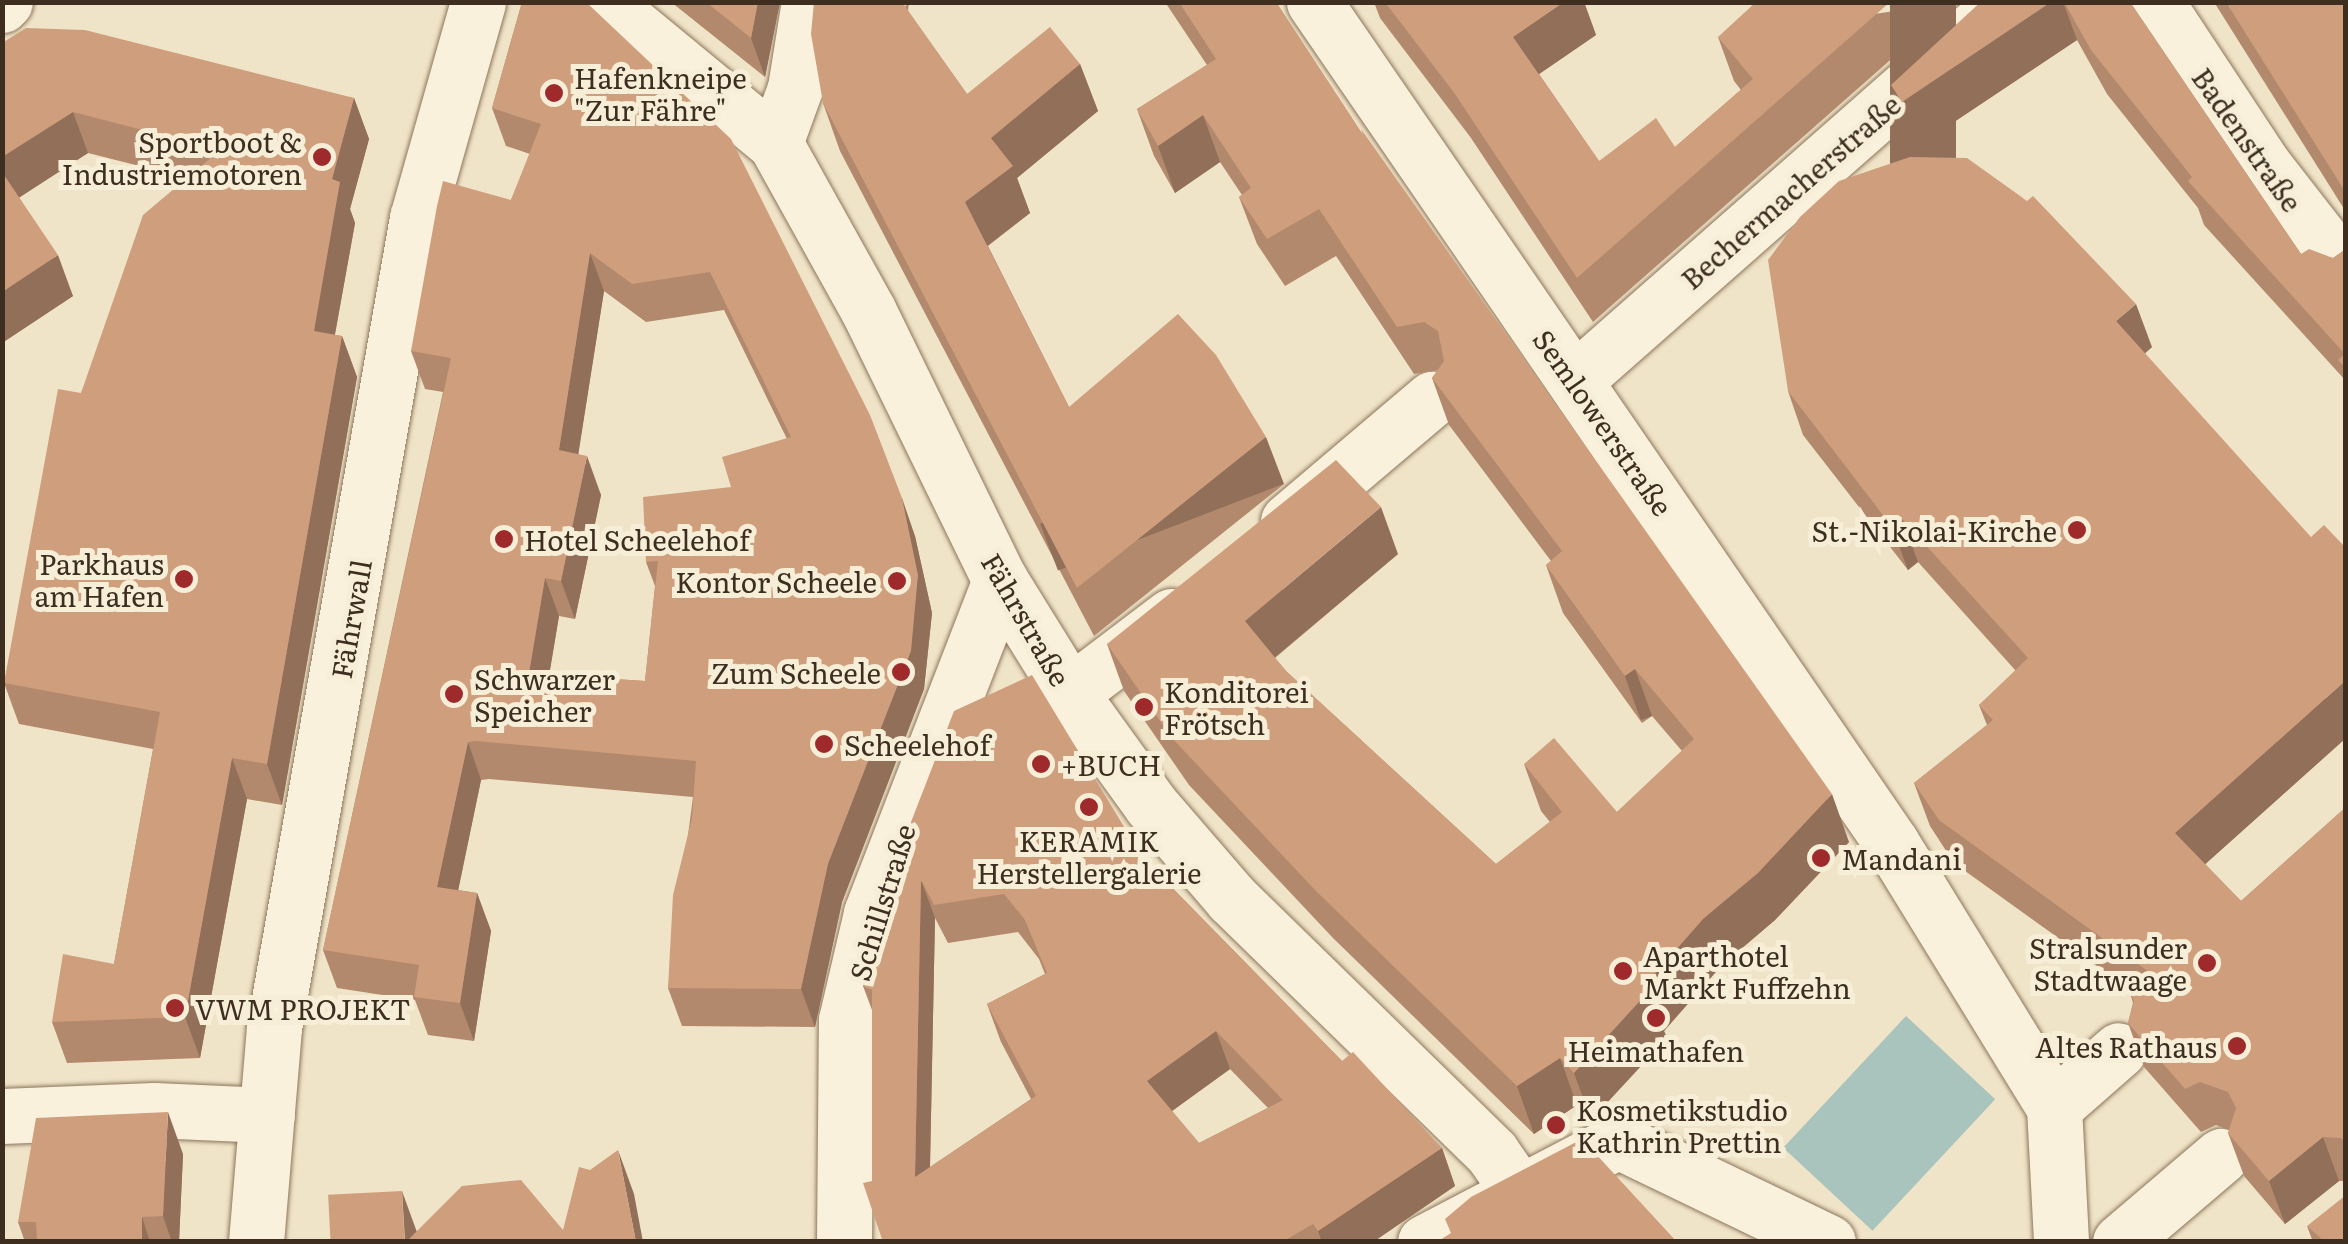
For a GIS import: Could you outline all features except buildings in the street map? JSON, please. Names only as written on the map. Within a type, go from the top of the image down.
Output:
[{"type":"street","name":"Fährwall","points":[[256,1242],[274,1028],[417,218],[478,2]]},
{"type":"street","name":"Fährstraße","points":[[604,2],[775,143],[869,312],[1000,580],[1070,693],[1190,853],[1492,1154],[1536,1185]]},
{"type":"street","points":[[775,143],[796,88],[809,2]]},
{"type":"street","name":"Semlowerstraße","points":[[1314,2],[1517,333],[1576,379],[1885,834],[2054,1106]]},
{"type":"street","name":"Bechermacherstraße","points":[[1576,379],[2004,2]]},
{"type":"street","name":"Badenstraße","points":[[2156,2],[2262,163],[2346,272]]},
{"type":"street","points":[[1248,556],[1432,400]]},
{"type":"street","name":"Schillstraße","points":[[844,1242],[846,1020],[871,914],[1000,580]]},
{"type":"street","points":[[1070,693],[1206,590]]},
{"type":"street","points":[[2061,1242],[2054,1106],[2119,1050]]},
{"type":"street","points":[[2,1116],[154,1110],[267,1115]]},
{"type":"street","points":[[1424,1242],[1618,1140],[1828,1242]]},
{"type":"street","points":[[2120,1242],[2220,1156]]},
{"type":"water","points":[[1906,1016],[1995,1099],[1872,1231],[1783,1148]]},
{"type":"place","name":"Hafenkneipe \"Zur Fähre\"","points":[[554,93]]},
{"type":"place","name":"Sportboot & Industriemotoren","points":[[322,157]]},
{"type":"place","name":"St.-Nikolai-Kirche","points":[[2077,530]]},
{"type":"place","name":"Hotel Scheelehof","points":[[504,539]]},
{"type":"place","name":"Parkhaus am Hafen","points":[[184,579]]},
{"type":"place","name":"Kontor Scheele","points":[[897,581]]},
{"type":"place","name":"Zum Scheele","points":[[901,672]]},
{"type":"place","name":"Schwarzer Speicher","points":[[454,694]]},
{"type":"place","name":"Konditorei Frötsch","points":[[1144,707]]},
{"type":"place","name":"Scheelehof","points":[[824,744]]},
{"type":"place","name":"+BUCH","points":[[1041,764]]},
{"type":"place","name":"KERAMIK Herstellergalerie","points":[[1089,807]]},
{"type":"place","name":"Mandani","points":[[1821,858]]},
{"type":"place","name":"Stralsunder Stadtwaage","points":[[2207,963]]},
{"type":"place","name":"Aparthotel Markt Fuffzehn","points":[[1623,971]]},
{"type":"place","name":"VWM PROJEKT","points":[[175,1008]]},
{"type":"place","name":"Heimathafen","points":[[1656,1018]]},
{"type":"place","name":"Altes Rathaus","points":[[2237,1046]]},
{"type":"place","name":"Kosmetikstudio Kathrin Prettin","points":[[1556,1125]]}]
